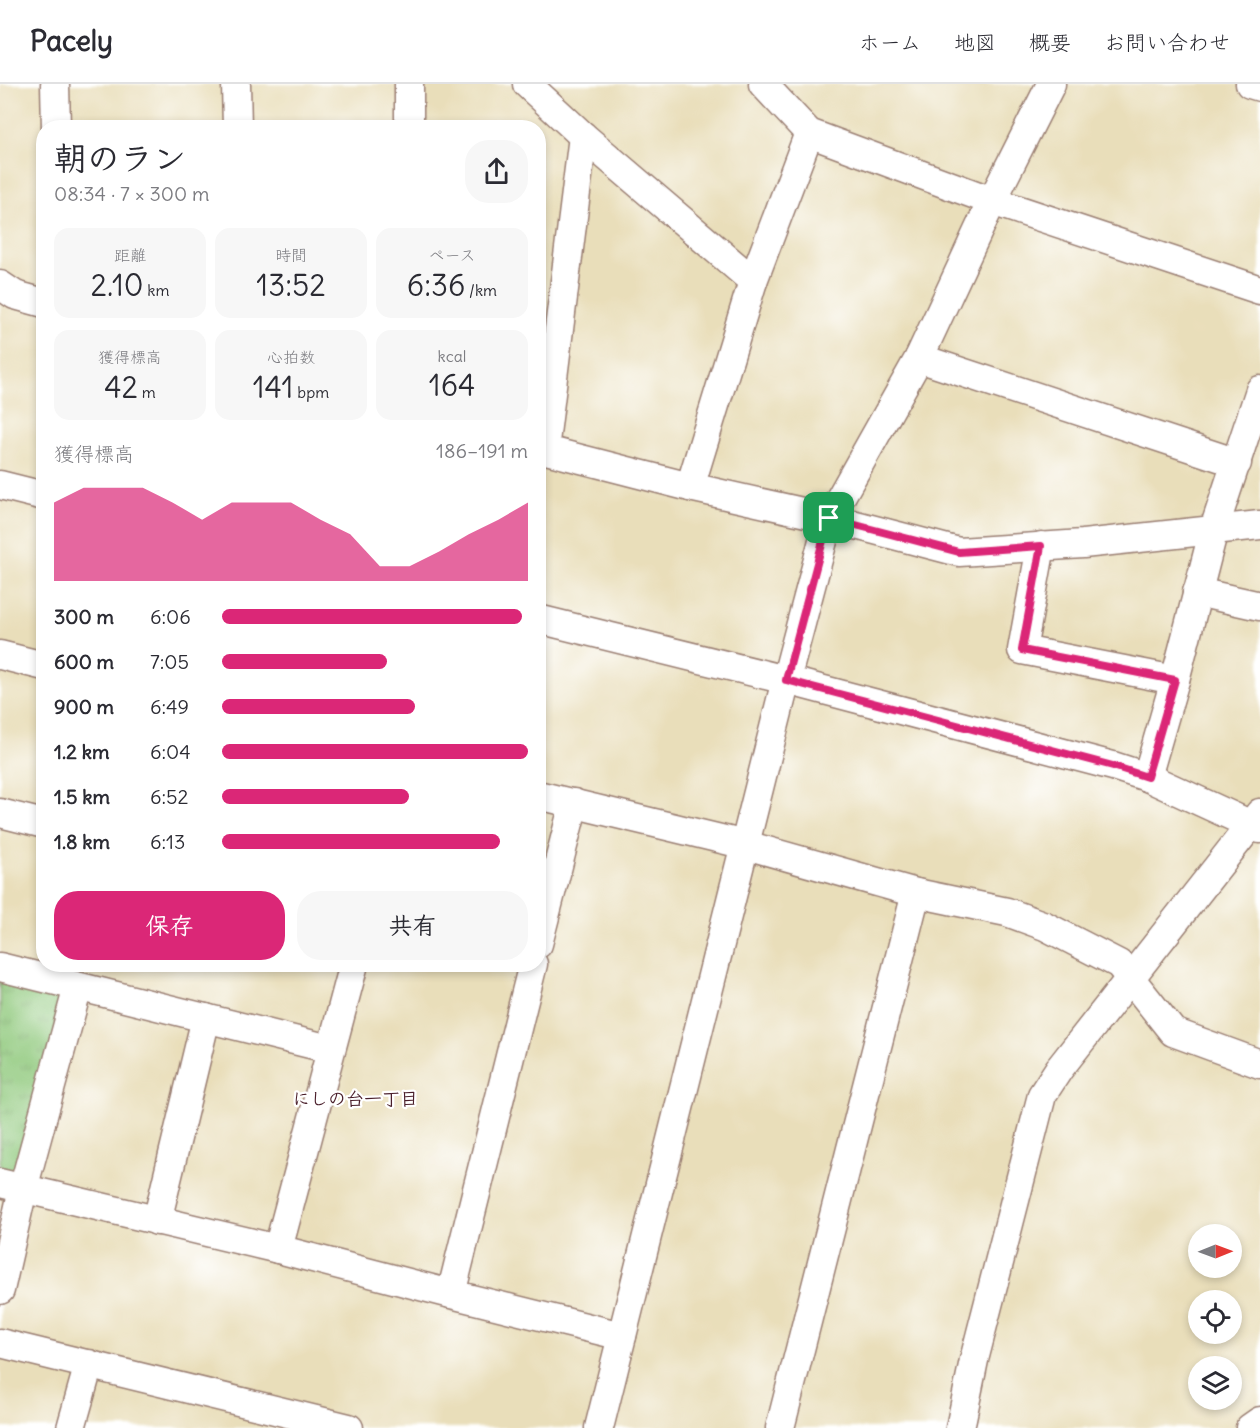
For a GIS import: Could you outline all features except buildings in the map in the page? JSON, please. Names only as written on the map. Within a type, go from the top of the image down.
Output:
[{"type":"street","points":[[55,84],[56,120]]},
{"type":"street","points":[[236,84],[237,120]]},
{"type":"street","points":[[409,84],[409,120]]},
{"type":"street","points":[[527,84],[583,136],[753,281]]},
{"type":"street","points":[[763,84],[809,133],[992,201],[1260,290]]},
{"type":"street","points":[[599,1428],[786,680],[829,518],[919,358],[992,201],[1051,84]]},
{"type":"street","points":[[1250,84],[1260,87]]},
{"type":"street","points":[[690,487],[753,281],[809,133]]},
{"type":"street","points":[[546,412],[583,136]]},
{"type":"street","points":[[0,285],[15,295],[36,301]]},
{"type":"street","points":[[919,358],[1237,462]]},
{"type":"street","points":[[1147,777],[1214,529],[1260,390]]},
{"type":"street","points":[[546,450],[690,487],[829,518],[959,552],[1083,544],[1260,525]]},
{"type":"street","points":[[0,485],[36,494]]},
{"type":"street","points":[[1041,546],[1022,650],[1175,680]]},
{"type":"street","points":[[1197,592],[1260,606]]},
{"type":"street","points":[[546,621],[786,680],[1113,766],[1147,777],[1257,822],[1059,1069],[1042,1095],[974,1360],[960,1428]]},
{"type":"street","points":[[0,655],[36,664]]},
{"type":"street","points":[[546,797],[746,845],[916,893],[1007,912],[1045,926],[1119,964],[1173,1032],[1260,1064]]},
{"type":"street","points":[[546,913],[574,803]]},
{"type":"street","points":[[0,813],[36,822]]},
{"type":"street","points":[[780,1428],[916,893]]},
{"type":"street","points":[[0,967],[330,1049]]},
{"type":"street","points":[[278,1249],[352,972]]},
{"type":"street","points":[[451,1294],[531,972]]},
{"type":"street","points":[[0,1290],[12,1186],[78,987]]},
{"type":"street","points":[[157,1221],[206,1018]]},
{"type":"street","points":[[12,1186],[278,1249],[622,1336]]},
{"type":"street","points":[[0,1343],[349,1428]]},
{"type":"street","points":[[71,1428],[89,1364]]},
{"type":"street","points":[[1250,1428],[1260,1421]]},
{"type":"green space","points":[[0,967],[78,987],[23,1189],[0,1183]]},
{"type":"district","name":"にしの台一丁目","points":[[355,1098]]},
{"type":"route","points":[[829,518],[959,552],[1041,546],[1022,650],[1175,680],[1147,777],[1113,766],[786,680],[829,518]]}]
